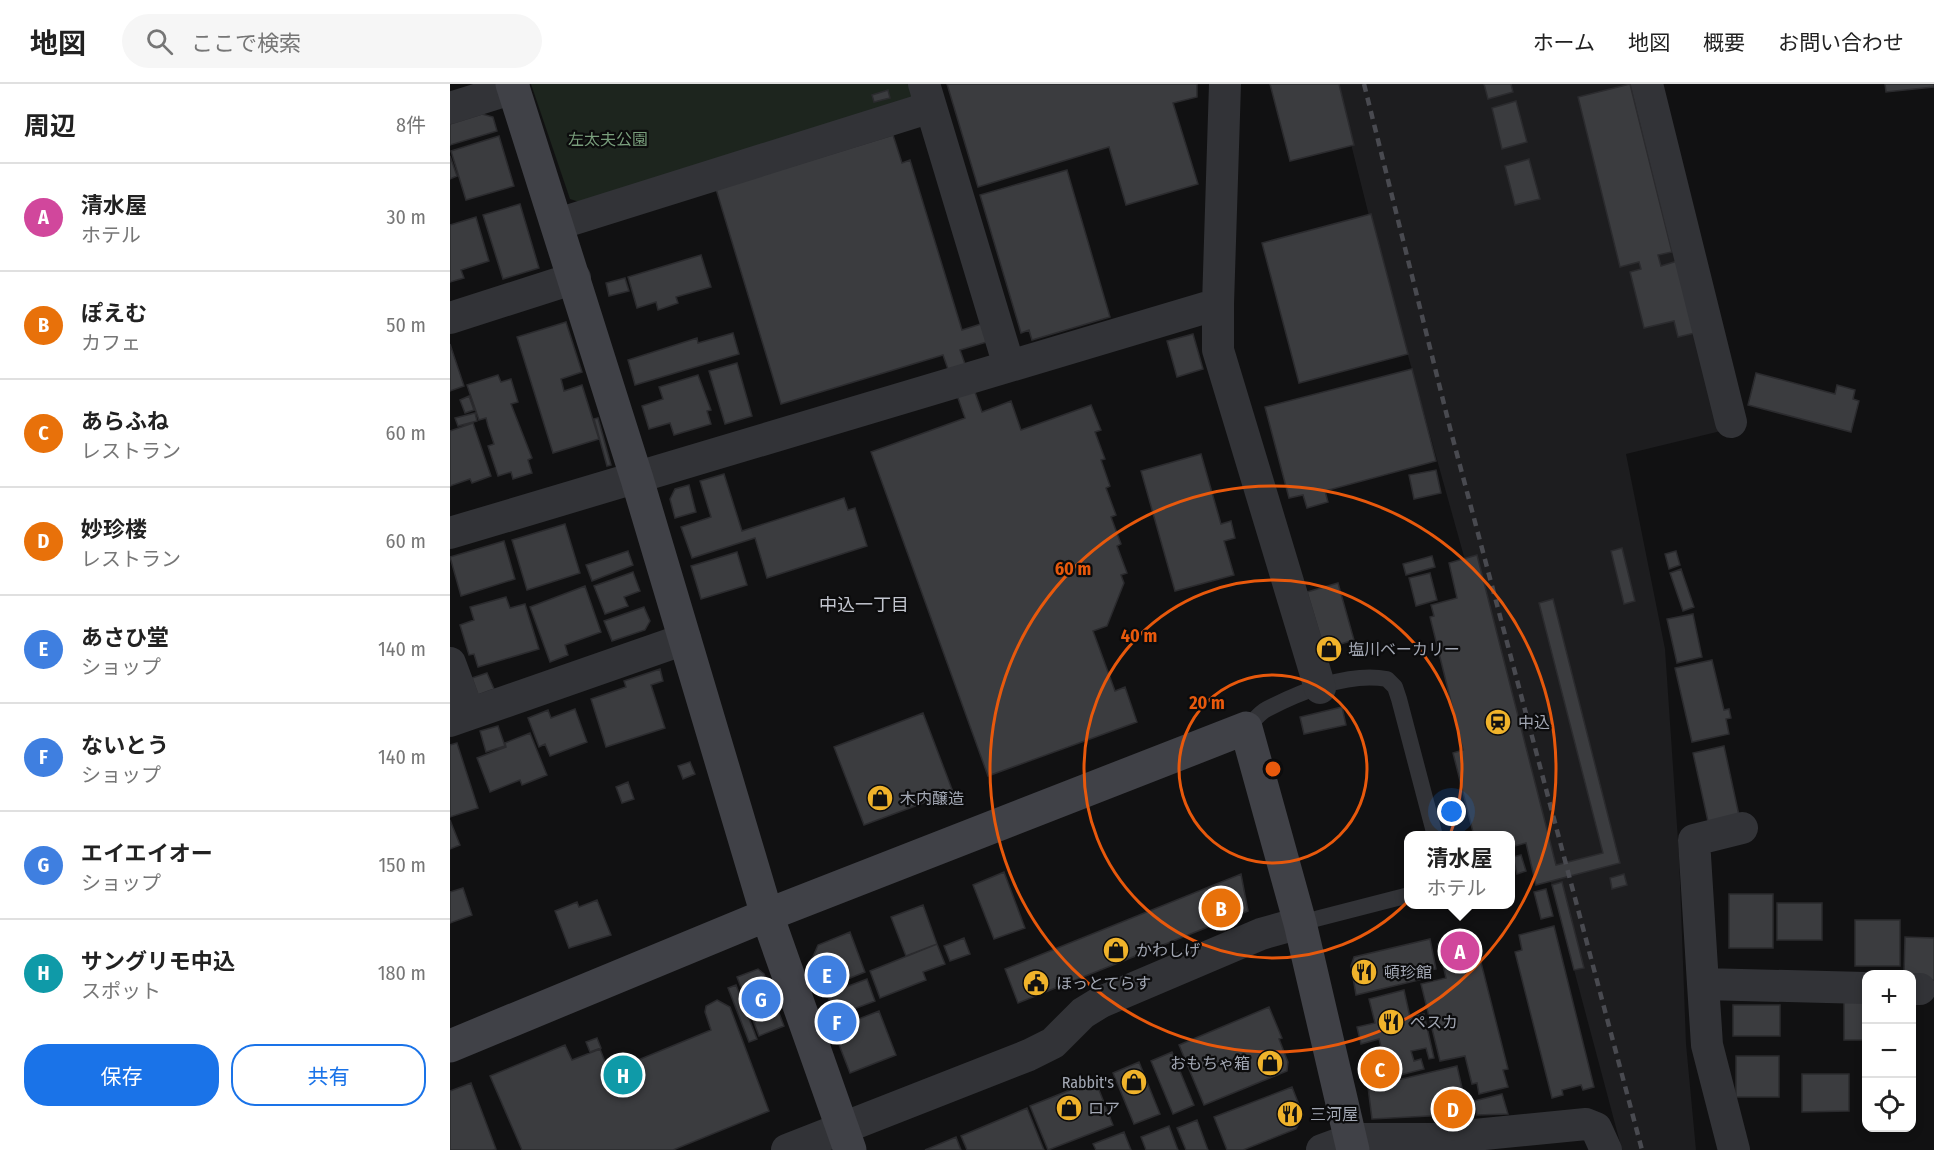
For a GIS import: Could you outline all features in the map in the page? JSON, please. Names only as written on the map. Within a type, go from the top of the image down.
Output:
[{"type":"street","points":[[1225,84],[1218,350],[1320,688]]},
{"type":"street","points":[[1647,84],[1731,422]]},
{"type":"street","points":[[450,108],[513,86],[637,478],[767,915],[846,1139]]},
{"type":"street","points":[[558,224],[927,96],[1009,366]]},
{"type":"street","points":[[450,318],[574,278]]},
{"type":"street","points":[[450,533],[1218,304]]},
{"type":"street","points":[[450,663],[459,717],[685,639]]},
{"type":"street","points":[[450,1046],[767,915],[1246,728],[1300,923],[1353,1145]]},
{"type":"street","points":[[1734,1150],[1707,1045],[1694,840],[1742,828]]},
{"type":"street","points":[[787,1150],[846,1139],[1037,1051],[1053,1042],[1083,1013],[1101,1002],[1261,934],[1300,923]]},
{"type":"street","points":[[1703,984],[1862,988]]},
{"type":"street","points":[[1322,1150],[1353,1145],[1586,1124],[1596,1128],[1606,1150]]},
{"type":"lane","points":[[1246,728],[1265,710],[1320,688],[1375,677],[1387,679],[1395,687],[1434,831]]},
{"type":"lane","points":[[1300,923],[1404,896]]},
{"type":"shaded area","points":[[1336,84],[1631,84],[1721,431],[1626,454],[1665,649],[1679,855],[1686,1044],[1696,1150],[1622,1150],[1463,553],[1368,212]]},
{"type":"green space","name":"左太夫公園","points":[[531,84],[912,84],[915,92],[906,103],[586,204],[570,199]]},
{"type":"building","points":[[947,84],[1197,84],[1197,97],[1173,103],[1198,184],[1126,205],[1109,147],[978,187]]},
{"type":"building","points":[[1270,84],[1339,84],[1354,145],[1290,161]]},
{"type":"building","points":[[1484,84],[1511,84],[1513,92],[1488,99]]},
{"type":"building","points":[[1630,84],[1672,252],[1658,255],[1661,266],[1677,261],[1695,333],[1678,337],[1674,321],[1644,328],[1630,272],[1641,269],[1639,262],[1620,267],[1578,97]]},
{"type":"building","points":[[1885,84],[1934,84],[1934,87],[1886,92]]},
{"type":"building","points":[[888,90],[890,98],[874,102],[872,95]]},
{"type":"building","points":[[1516,101],[1527,142],[1502,149],[1492,108]]},
{"type":"building","points":[[482,114],[493,117],[497,131],[450,145],[450,124]]},
{"type":"building","points":[[893,135],[902,163],[910,160],[962,330],[984,323],[990,341],[960,350],[982,412],[1011,401],[1021,430],[1091,405],[1101,430],[1095,432],[1105,459],[1101,460],[1110,486],[1106,488],[1116,515],[1111,517],[1121,544],[1117,546],[1127,573],[1121,575],[1124,583],[1107,626],[1093,631],[1115,691],[1125,687],[1137,722],[988,776],[871,452],[965,418],[943,355],[781,404],[716,189]]},
{"type":"building","points":[[499,136],[514,186],[466,200],[451,151]]},
{"type":"building","points":[[450,156],[457,176],[450,179]]},
{"type":"building","points":[[1529,159],[1540,199],[1515,205],[1505,166]]},
{"type":"building","points":[[1067,170],[1110,317],[1032,340],[1029,330],[1021,333],[980,195]]},
{"type":"building","points":[[520,204],[539,268],[503,279],[483,215]]},
{"type":"building","points":[[1371,214],[1408,354],[1299,383],[1262,243]]},
{"type":"building","points":[[476,217],[489,261],[461,270],[464,278],[450,282],[450,225]]},
{"type":"building","points":[[701,255],[711,287],[676,297],[678,303],[658,310],[656,302],[637,308],[628,277]]},
{"type":"building","points":[[625,278],[629,291],[609,296],[606,283]]},
{"type":"building","points":[[566,322],[582,372],[561,379],[564,391],[582,385],[599,439],[553,453],[517,337]]},
{"type":"building","points":[[733,333],[739,354],[635,385],[628,360],[697,338],[698,343]]},
{"type":"building","points":[[1193,334],[1203,369],[1177,377],[1167,341]]},
{"type":"building","points":[[450,344],[464,386],[450,391]]},
{"type":"building","points":[[737,363],[752,416],[725,424],[709,371]]},
{"type":"building","points":[[1412,369],[1436,461],[1325,491],[1328,502],[1307,508],[1303,495],[1289,498],[1265,407]]},
{"type":"building","points":[[1756,373],[1835,394],[1837,385],[1855,390],[1853,399],[1859,401],[1851,432],[1748,405]]},
{"type":"building","points":[[498,375],[501,382],[511,379],[518,402],[511,404],[532,458],[528,460],[532,473],[513,479],[511,472],[498,476],[488,446],[494,444],[486,418],[479,420],[467,385]]},
{"type":"building","points":[[698,375],[711,410],[707,411],[711,424],[674,435],[670,423],[649,429],[642,406],[663,399],[659,387]]},
{"type":"building","points":[[469,396],[474,410],[465,413],[460,400]]},
{"type":"building","points":[[475,413],[477,421],[458,426],[455,418]]},
{"type":"building","points":[[598,418],[611,465],[607,466],[594,419]]},
{"type":"building","points":[[473,423],[491,476],[472,483],[470,479],[450,486],[450,431]]},
{"type":"building","points":[[1201,454],[1221,524],[1231,521],[1235,538],[1224,541],[1234,575],[1175,591],[1141,471]]},
{"type":"building","points":[[1436,470],[1441,493],[1414,499],[1409,475]]},
{"type":"building","points":[[724,474],[742,531],[844,498],[848,510],[855,508],[867,546],[767,578],[755,538],[692,558],[681,527],[711,517],[700,481]]},
{"type":"building","points":[[689,485],[696,512],[675,518],[670,499],[675,489]]},
{"type":"building","points":[[565,524],[580,573],[527,590],[512,540]]},
{"type":"building","points":[[504,541],[515,579],[461,596],[450,557]]},
{"type":"building","points":[[1622,548],[1635,601],[1624,604],[1611,551]]},
{"type":"building","points":[[628,551],[633,565],[592,581],[586,565]]},
{"type":"building","points":[[1676,551],[1680,565],[1669,569],[1665,554]]},
{"type":"building","points":[[737,552],[747,585],[701,599],[691,566]]},
{"type":"building","points":[[1477,555],[1556,865],[1603,853],[1539,603],[1553,599],[1620,863],[1536,885],[1526,843],[1515,846],[1515,831],[1473,831],[1453,753],[1463,750],[1430,617],[1434,616],[1431,605],[1457,598],[1449,563]]},
{"type":"building","points":[[1432,556],[1435,567],[1406,575],[1403,564]]},
{"type":"building","points":[[1681,569],[1694,607],[1683,611],[1670,573]]},
{"type":"building","points":[[633,572],[640,591],[624,597],[628,606],[605,614],[594,586]]},
{"type":"building","points":[[1430,573],[1437,600],[1416,606],[1409,578]]},
{"type":"building","points":[[1338,583],[1354,640],[1324,649],[1307,592]]},
{"type":"building","points":[[585,586],[601,632],[565,645],[568,655],[550,662],[530,607]]},
{"type":"building","points":[[506,597],[510,608],[525,604],[539,649],[478,667],[474,654],[469,655],[460,625],[474,620],[470,607]]},
{"type":"building","points":[[644,607],[650,621],[645,630],[612,641],[604,621]]},
{"type":"building","points":[[1693,614],[1702,657],[1677,663],[1667,619]]},
{"type":"building","points":[[1712,660],[1724,710],[1729,709],[1731,718],[1726,719],[1729,734],[1692,742],[1675,668]]},
{"type":"building","points":[[660,669],[663,681],[651,685],[665,728],[606,747],[591,699],[626,687],[624,681]]},
{"type":"building","points":[[487,673],[494,689],[478,695],[472,678]]},
{"type":"building","points":[[1342,707],[1346,725],[1304,734],[1300,717]]},
{"type":"building","points":[[575,709],[587,742],[550,756],[545,744],[539,747],[528,718],[548,710],[551,718]]},
{"type":"building","points":[[923,713],[953,792],[864,825],[834,747]]},
{"type":"building","points":[[498,726],[505,746],[486,752],[480,731]]},
{"type":"building","points":[[530,733],[547,775],[522,785],[520,780],[490,792],[477,758],[506,747],[505,743]]},
{"type":"building","points":[[457,743],[478,808],[450,817],[450,745]]},
{"type":"building","points":[[1724,746],[1740,820],[1709,826],[1693,753]]},
{"type":"building","points":[[690,762],[695,774],[683,779],[678,766]]},
{"type":"building","points":[[628,782],[634,799],[622,803],[616,787]]},
{"type":"building","points":[[450,820],[460,845],[450,849]]},
{"type":"building","points":[[1521,855],[1526,871],[1517,874],[1515,856]]},
{"type":"building","points":[[1004,872],[1025,928],[994,939],[973,885]]},
{"type":"building","points":[[1241,874],[1248,911],[1018,1003],[1005,969]]},
{"type":"building","points":[[1624,874],[1627,885],[1612,889],[1610,878]]},
{"type":"building","points":[[1562,882],[1584,968],[1574,970],[1552,885]]},
{"type":"building","points":[[463,888],[472,915],[450,923],[450,892]]},
{"type":"building","points":[[1546,889],[1553,916],[1541,919],[1534,892]]},
{"type":"building","points":[[1729,894],[1773,894],[1773,948],[1729,948]]},
{"type":"building","points":[[597,900],[611,935],[569,948],[555,911],[577,902],[579,907]]},
{"type":"building","points":[[1777,903],[1822,903],[1822,940],[1777,940]]},
{"type":"building","points":[[923,905],[937,944],[906,956],[891,917]]},
{"type":"building","points":[[1855,920],[1900,920],[1900,966],[1855,966]]},
{"type":"building","points":[[1554,926],[1594,1087],[1583,1090],[1581,1085],[1562,1090],[1563,1095],[1552,1098],[1515,952],[1522,950],[1519,935]]},
{"type":"building","points":[[850,932],[865,972],[823,989],[812,959],[818,945]]},
{"type":"building","points":[[1474,935],[1508,1069],[1503,1070],[1508,1087],[1479,1094],[1477,1083],[1472,1084],[1465,1056],[1440,1061],[1421,984],[1446,978],[1438,944]]},
{"type":"building","points":[[1905,937],[1934,938],[1934,980],[1916,979],[1916,970],[1904,970]]},
{"type":"building","points":[[964,938],[970,954],[950,961],[944,946]]},
{"type":"building","points":[[1430,939],[1436,969],[1421,972],[1423,979],[1356,995],[1351,966],[1354,957]]},
{"type":"building","points":[[937,944],[945,964],[923,972],[926,980],[880,998],[870,971]]},
{"type":"building","points":[[758,969],[764,974],[784,1026],[759,1036],[737,977]]},
{"type":"building","points":[[867,979],[875,1001],[835,1016],[827,994]]},
{"type":"building","points":[[736,985],[757,1039],[749,1042],[728,988]]},
{"type":"building","points":[[1404,990],[1410,1017],[1424,1014],[1434,1058],[1429,1059],[1426,1048],[1411,1051],[1414,1061],[1421,1059],[1424,1069],[1368,1083],[1364,1063],[1384,1058],[1379,1039],[1361,1044],[1357,1027],[1375,1023],[1369,999]]},
{"type":"building","points":[[1844,996],[1862,997],[1862,1040],[1844,1040]]},
{"type":"building","points":[[717,1000],[730,1007],[769,1111],[673,1150],[522,1150],[490,1076],[565,1045],[572,1060],[600,1049],[609,1072],[711,1030],[705,1012],[706,1006]]},
{"type":"building","points":[[1733,1005],[1780,1005],[1780,1036],[1733,1036]]},
{"type":"building","points":[[1269,1007],[1282,1038],[1279,1039],[1288,1062],[1287,1071],[1204,1105],[1179,1045]]},
{"type":"building","points":[[879,1011],[896,1055],[850,1073],[833,1029]]},
{"type":"building","points":[[597,1038],[601,1048],[590,1052],[586,1042]]},
{"type":"building","points":[[1172,1052],[1194,1105],[1173,1114],[1151,1061]]},
{"type":"building","points":[[1736,1056],[1779,1056],[1779,1097],[1736,1097]]},
{"type":"building","points":[[1139,1062],[1160,1114],[1134,1124],[1113,1073]]},
{"type":"building","points":[[1457,1066],[1468,1114],[1372,1119],[1368,1087]]},
{"type":"building","points":[[1802,1074],[1849,1074],[1849,1111],[1802,1112]]},
{"type":"building","points":[[1095,1080],[1113,1125],[1048,1150],[1030,1106]]},
{"type":"building","points":[[471,1083],[496,1149],[450,1150],[450,1091]]},
{"type":"building","points":[[1292,1087],[1303,1115],[1296,1129],[1243,1150],[1227,1150],[1214,1117]]},
{"type":"building","points":[[1502,1094],[1508,1114],[1477,1115],[1474,1101]]},
{"type":"building","points":[[1027,1108],[1044,1150],[967,1150],[961,1136]]},
{"type":"building","points":[[1197,1120],[1208,1150],[1186,1150],[1177,1128]]},
{"type":"building","points":[[1169,1126],[1178,1150],[1146,1150],[1141,1137]]},
{"type":"building","points":[[1124,1132],[1131,1150],[1096,1150],[1093,1144]]},
{"type":"building","points":[[956,1137],[961,1150],[925,1150]]},
{"type":"railway","points":[[1364,84],[1450,428],[1642,1150]]},
{"type":"place","name":"塩川ベーカリー","points":[[1329,649]]},
{"type":"place","name":"中込","points":[[1498,722]]},
{"type":"place","name":"木内醸造","points":[[880,798]]},
{"type":"place","name":"ぽえむ","points":[[1221,908]]},
{"type":"place","name":"かわしげ","points":[[1116,950]]},
{"type":"place","name":"清水屋","points":[[1460,951]]},
{"type":"place","name":"頓珍館","points":[[1364,972]]},
{"type":"place","name":"あさひ堂","points":[[827,975]]},
{"type":"place","name":"ほっとてらす","points":[[1036,983]]},
{"type":"place","name":"エイエイオー","points":[[761,999]]},
{"type":"place","name":"ないとう","points":[[837,1022]]},
{"type":"place","name":"ペスカ","points":[[1391,1022]]},
{"type":"place","name":"おもちゃ箱","points":[[1270,1063]]},
{"type":"place","name":"あらふね","points":[[1380,1069]]},
{"type":"place","name":"サングリモ中込","points":[[623,1075]]},
{"type":"place","name":"Rabbit's","points":[[1134,1082]]},
{"type":"place","name":"ロア","points":[[1069,1108]]},
{"type":"place","name":"妙珍楼","points":[[1453,1109]]},
{"type":"place","name":"三河屋","points":[[1290,1114]]},
{"type":"district","name":"中込一丁目","points":[[864,605]]}]
